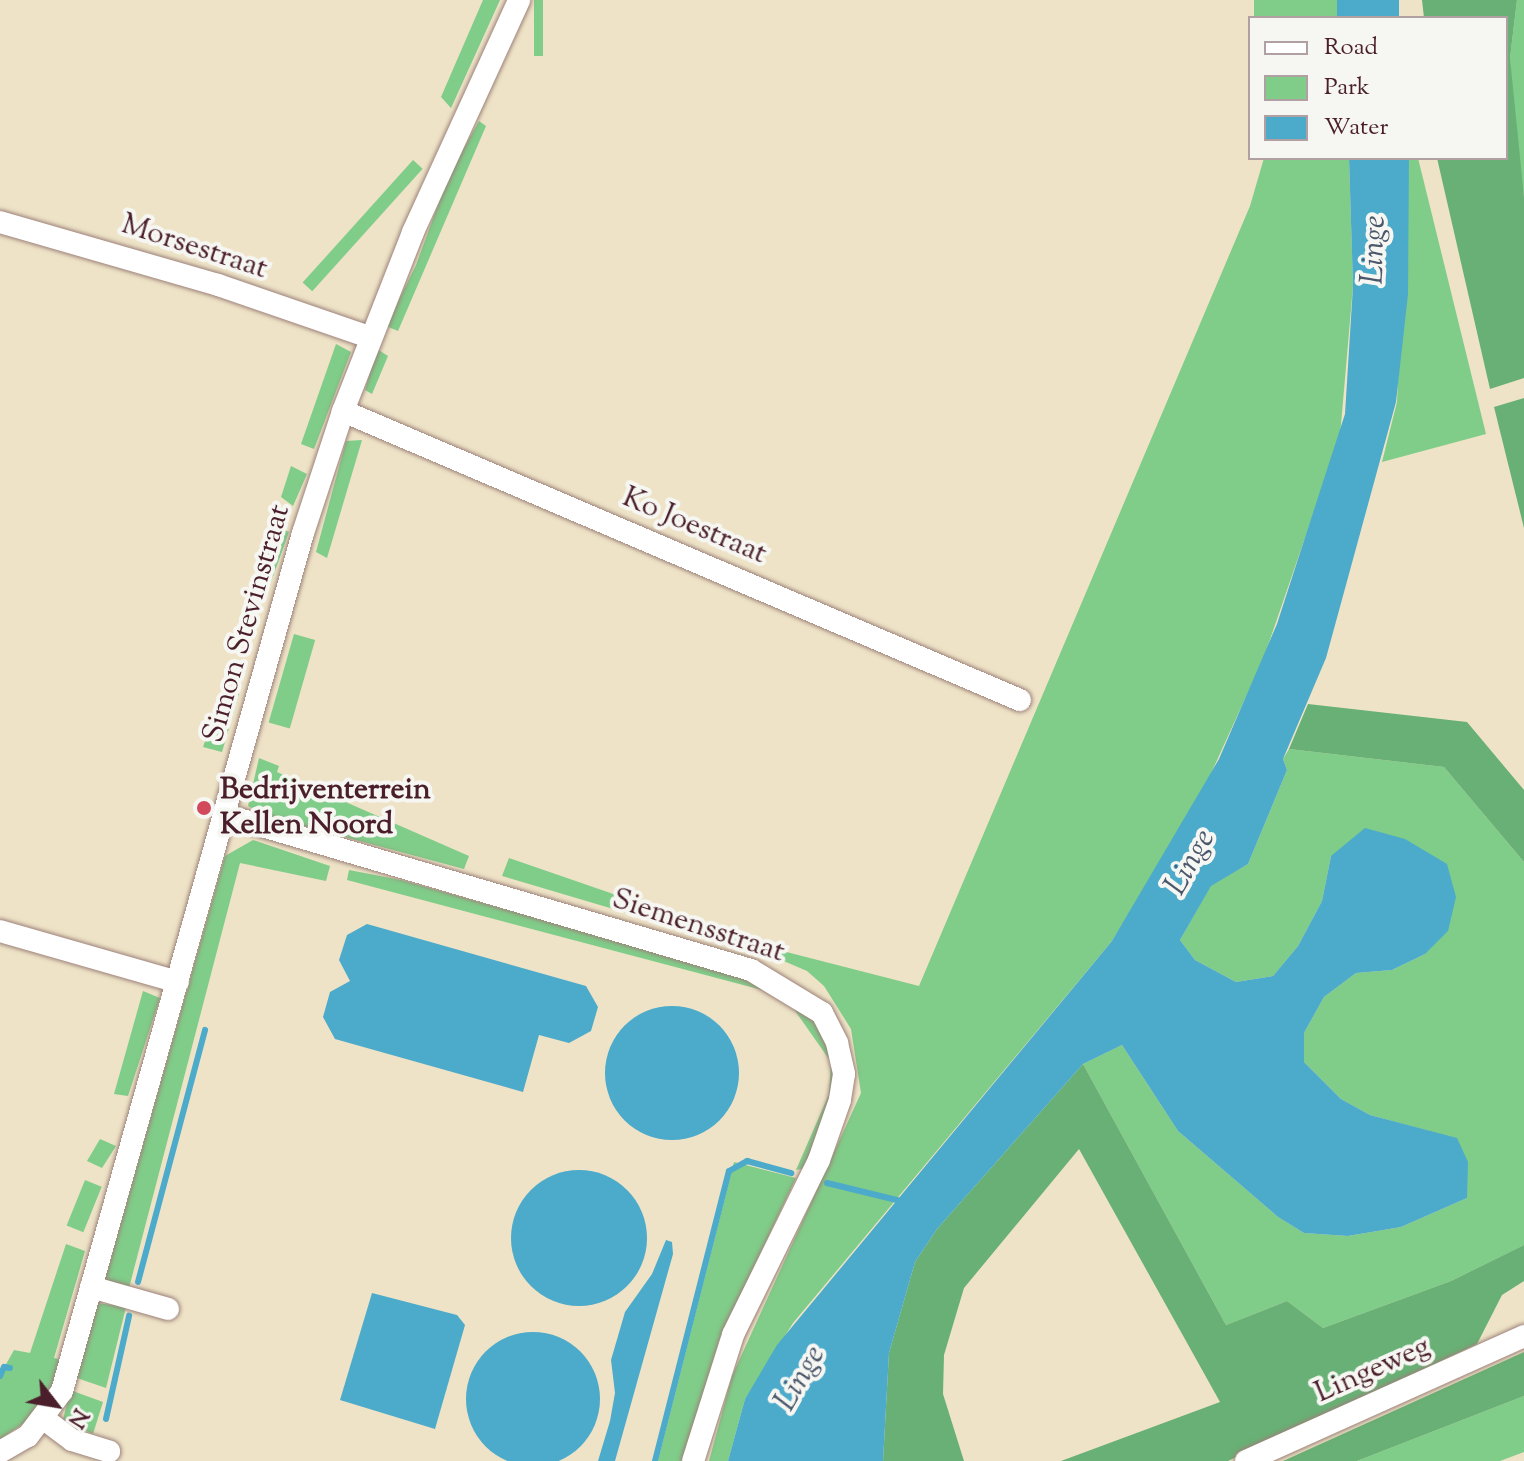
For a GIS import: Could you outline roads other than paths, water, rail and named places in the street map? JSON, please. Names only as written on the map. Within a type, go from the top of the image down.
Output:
[{"type":"street","name":"Simon Stevinstraat","points":[[44,1419],[62,1391],[303,533],[343,411],[369,337],[519,0]]},
{"type":"street","name":"Morsestraat","points":[[0,222],[218,285],[369,337]]},
{"type":"street","name":"Ko Joestraat","points":[[343,411],[1020,700]]},
{"type":"street","name":"Siemensstraat","points":[[225,815],[751,970],[780,983],[822,1013],[837,1043],[844,1074],[840,1100],[819,1160],[733,1335],[693,1461]]},
{"type":"street","points":[[0,931],[178,982]]},
{"type":"street","points":[[91,1287],[168,1309]]},
{"type":"street","name":"Lingeweg","points":[[1246,1461],[1524,1336]]},
{"type":"street","points":[[0,1452],[28,1436],[44,1419],[72,1440],[109,1451]]},
{"type":"water","points":[[1337,0],[1399,0],[1399,16],[1337,16]]},
{"type":"water","name":"Linge","points":[[1349,160],[1409,160],[1408,294],[1396,402],[1326,658],[1283,759],[1287,770],[1248,864],[1211,886],[1180,940],[1195,960],[1236,982],[1273,976],[1298,946],[1322,901],[1331,856],[1365,828],[1405,839],[1447,864],[1456,897],[1448,931],[1425,954],[1392,970],[1356,973],[1324,997],[1304,1033],[1304,1062],[1341,1099],[1370,1115],[1457,1138],[1468,1162],[1467,1198],[1401,1227],[1348,1236],[1304,1233],[1278,1217],[1178,1131],[1122,1045],[1083,1064],[937,1229],[915,1262],[889,1353],[883,1461],[728,1461],[745,1399],[777,1345],[1112,941],[1219,759],[1277,624],[1345,414],[1353,286]]},
{"type":"water","points":[[367,924],[586,986],[598,1007],[591,1031],[569,1043],[539,1035],[523,1092],[335,1039],[323,1017],[330,992],[350,981],[339,960],[347,935]]},
{"type":"water","points":[[672,1006],[698,1011],[720,1025],[734,1047],[739,1073],[734,1099],[720,1121],[698,1135],[672,1140],[646,1135],[624,1121],[610,1099],[605,1073],[610,1047],[624,1025],[646,1011]]},
{"type":"water","points":[[579,1170],[605,1176],[627,1190],[641,1212],[647,1238],[641,1264],[627,1286],[605,1300],[579,1306],[553,1300],[531,1286],[517,1264],[511,1238],[517,1212],[531,1190],[553,1176]]},
{"type":"water","points":[[666,1240],[672,1242],[673,1254],[615,1461],[598,1461],[615,1393],[611,1360],[625,1312],[652,1274]]},
{"type":"water","points":[[372,1293],[457,1315],[465,1325],[435,1429],[340,1400]]},
{"type":"water","points":[[533,1332],[559,1337],[588,1362],[600,1399],[595,1425],[580,1446],[559,1461],[507,1461],[486,1446],[471,1425],[466,1399],[471,1373],[486,1352],[507,1337]]},
{"type":"waterway","points":[[138,1282],[205,1030]]},
{"type":"waterway","points":[[655,1461],[729,1171],[747,1161],[791,1173]]},
{"type":"waterway","points":[[827,1183],[901,1201]]},
{"type":"waterway","points":[[106,1419],[129,1316]]},
{"type":"waterway","points":[[0,1376],[4,1367],[10,1368]]},
{"type":"place","name":"Bedrijventerrein Kellen Noord","points":[[204,808]]}]
